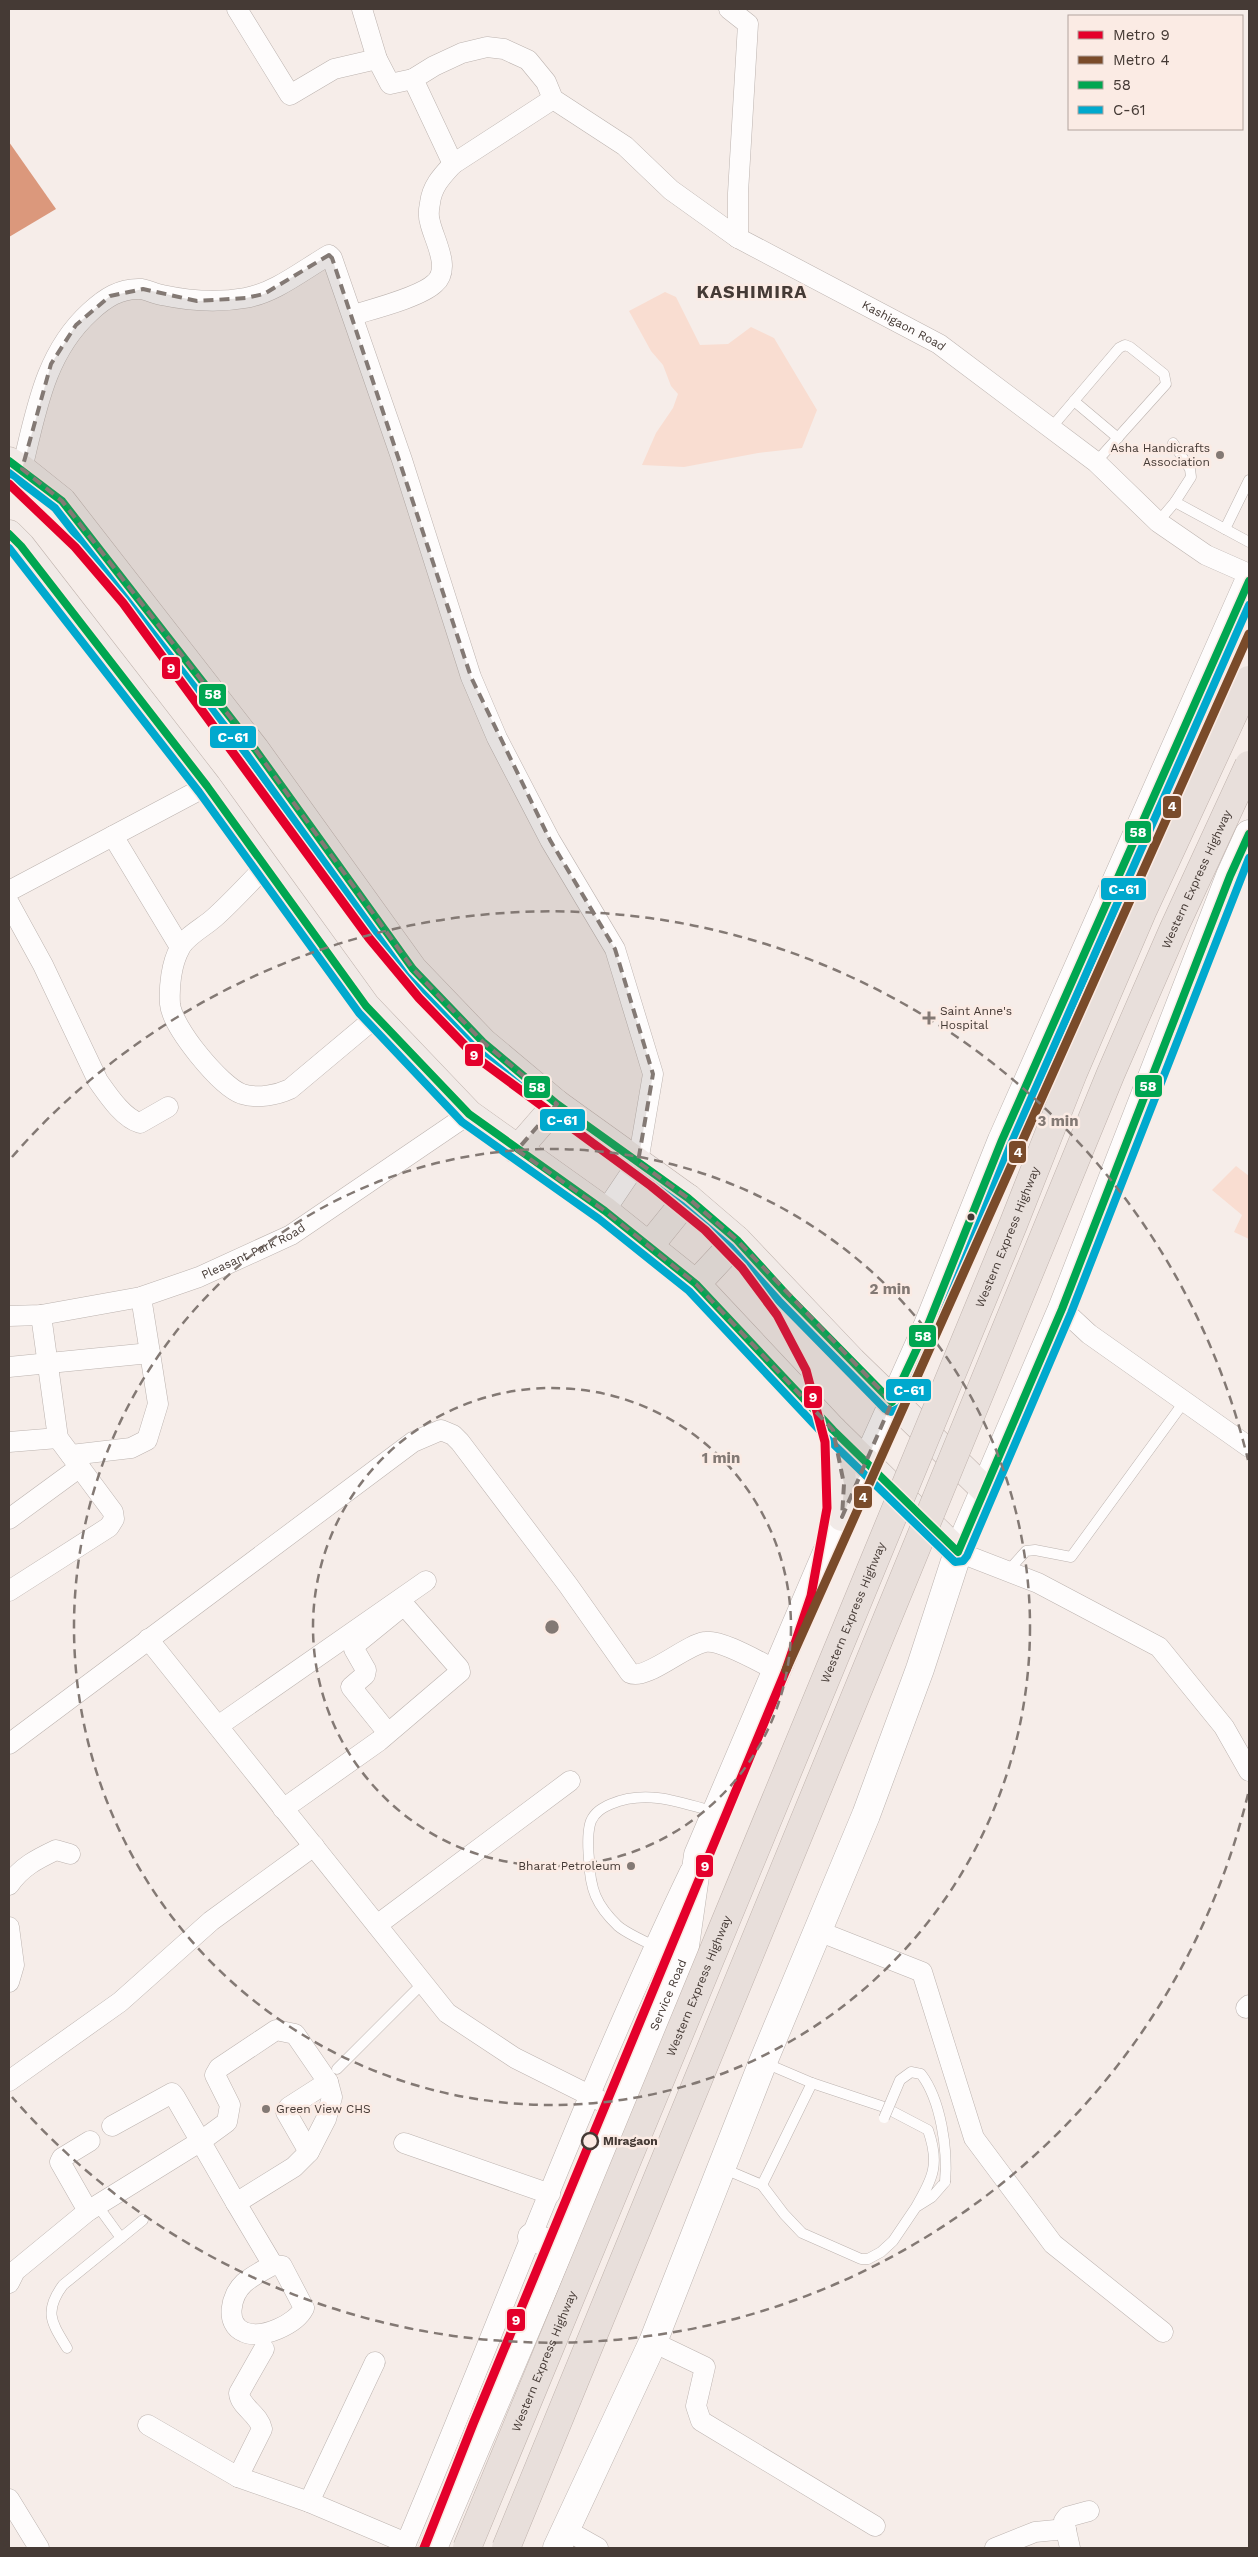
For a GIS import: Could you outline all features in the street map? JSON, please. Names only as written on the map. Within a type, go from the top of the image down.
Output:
[{"type":"highway","name":"Western Express Highway","points":[[467,2548],[1006,1243],[1073,1073],[1142,912],[1249,680]]},
{"type":"highway","name":"Western Express Highway","points":[[506,2548],[1111,1073],[1174,928],[1249,765]]},
{"type":"main road","points":[[15,465],[62,500],[255,749],[413,969],[482,1042],[557,1104],[688,1198],[737,1240],[786,1294],[892,1402],[984,1490]]},
{"type":"main road","points":[[9,534],[207,786],[376,1018],[469,1114],[605,1211],[650,1245],[696,1284],[865,1463],[958,1552]]},
{"type":"main road","name":"Service Road","points":[[433,2548],[684,1960],[698,1855],[865,1463],[928,1326],[1002,1140],[1249,581]]},
{"type":"main road","points":[[561,2539],[653,2342],[763,2062],[866,1815],[920,1669],[958,1552],[1062,1308],[1230,876],[1249,834]]},
{"type":"main road","points":[[518,1150],[557,1104]]},
{"type":"main road","points":[[650,1245],[688,1198]]},
{"type":"main road","points":[[696,1284],[737,1240]]},
{"type":"main road","points":[[833,1430],[841,1455],[844,1484],[842,1517]]},
{"type":"main road","points":[[532,2237],[561,2248]]},
{"type":"street","points":[[237,9],[290,95],[334,69],[378,59]]},
{"type":"street","points":[[353,315],[413,295],[435,284],[440,274],[441,261],[429,221],[430,201],[436,182],[452,164],[553,99],[546,82],[528,60],[504,49],[486,48],[462,53],[434,66],[413,79],[390,84],[378,59],[362,9]]},
{"type":"street","points":[[729,9],[748,16],[738,193],[738,238]]},
{"type":"street","points":[[413,79],[452,164]]},
{"type":"street","name":"Kashigaon Road","points":[[553,99],[625,146],[671,190],[738,238],[939,344],[1096,462],[1158,522],[1206,556],[1249,574]]},
{"type":"street","points":[[15,465],[51,364],[76,325],[110,296],[122,291],[143,289],[161,295],[197,301],[216,302],[246,298],[264,294],[329,255],[332,258],[353,315],[471,677],[497,738],[550,840],[615,949],[653,1074],[638,1162],[605,1211]]},
{"type":"street","points":[[9,891],[207,786]]},
{"type":"street","points":[[113,836],[180,947]]},
{"type":"street","points":[[265,867],[215,917],[180,947],[172,970],[170,1006],[202,1061],[225,1084],[242,1094],[256,1096],[278,1094],[290,1089],[376,1018]]},
{"type":"street","points":[[9,903],[42,965],[98,1081],[110,1098],[133,1121],[140,1123],[168,1107]]},
{"type":"street","name":"Pleasant Park Road","points":[[9,1316],[41,1315],[141,1297],[199,1277],[291,1235],[469,1114]]},
{"type":"street","points":[[9,1519],[75,1461],[131,1448],[147,1440],[158,1404],[141,1297]]},
{"type":"street","points":[[1062,1308],[1089,1334],[1249,1447]]},
{"type":"street","points":[[9,1591],[109,1527],[114,1519],[113,1512],[58,1438],[41,1315]]},
{"type":"street","points":[[9,1367],[150,1353]]},
{"type":"street","points":[[9,1744],[413,1442],[441,1430],[453,1435],[460,1442],[568,1585],[630,1673],[641,1675],[686,1649],[707,1641],[718,1643],[776,1670]]},
{"type":"street","points":[[9,1442],[58,1438]]},
{"type":"street","points":[[958,1552],[1038,1583],[1159,1647],[1224,1727],[1249,1771]]},
{"type":"street","points":[[218,1726],[426,1581]]},
{"type":"street","points":[[283,1809],[388,1733],[460,1672],[459,1668],[404,1605],[356,1644],[354,1649],[366,1670],[365,1675],[352,1687],[388,1733]]},
{"type":"street","points":[[148,1639],[447,2013],[515,2058],[619,2110]]},
{"type":"street","points":[[377,1925],[570,1781]]},
{"type":"street","points":[[9,2081],[120,2002],[211,1921],[314,1846]]},
{"type":"street","points":[[9,1885],[17,1873],[32,1862],[56,1850],[70,1854]]},
{"type":"street","points":[[148,2425],[238,2477],[310,2502],[405,2546],[654,1945],[698,1855]]},
{"type":"street","points":[[9,1926],[14,1965],[9,1982]]},
{"type":"street","points":[[818,1931],[922,1972],[974,2138],[1053,2244],[1163,2332]]},
{"type":"street","points":[[9,2283],[15,2271],[93,2208],[201,2141],[227,2122],[230,2105],[215,2075],[219,2068],[276,2030],[295,2034],[333,2076],[332,2097],[328,2112],[309,2152],[294,2167],[236,2203]]},
{"type":"street","points":[[309,2152],[286,2112],[288,2107],[333,2076]]},
{"type":"street","points":[[112,2126],[172,2093],[273,2265]]},
{"type":"street","points":[[90,2141],[62,2158],[60,2162],[93,2208]]},
{"type":"street","points":[[404,2143],[550,2194]]},
{"type":"street","points":[[653,2342],[705,2367],[696,2406],[701,2421],[875,2526]]},
{"type":"street","points":[[238,2477],[262,2428],[261,2422],[242,2402],[239,2393],[264,2349]]},
{"type":"street","points":[[310,2502],[375,2362]]},
{"type":"street","points":[[9,2499],[39,2548]]},
{"type":"street","points":[[995,2548],[1034,2532],[1068,2539],[1064,2521],[1067,2516],[1089,2511]]},
{"type":"street","points":[[561,2539],[598,2548]]},
{"type":"lane","points":[[1051,428],[1119,348],[1125,345],[1164,374],[1166,384],[1096,462]]},
{"type":"lane","points":[[1074,400],[1118,438]]},
{"type":"lane","points":[[1158,522],[1175,502],[1192,477],[1190,469],[1173,443]]},
{"type":"lane","points":[[1225,529],[1249,480]]},
{"type":"lane","points":[[1175,502],[1249,542]]},
{"type":"lane","points":[[1007,1572],[1026,1551],[1071,1557],[1184,1402]]},
{"type":"lane","points":[[684,1960],[620,1927],[595,1898],[589,1878],[588,1845],[591,1822],[600,1809],[623,1799],[645,1796],[716,1812]]},
{"type":"lane","points":[[333,2076],[423,1983]]},
{"type":"lane","points":[[721,2167],[762,2184],[789,2220],[802,2233],[861,2259],[868,2259],[881,2252],[893,2240],[916,2208],[932,2179],[935,2151],[928,2130],[884,2107],[812,2083],[763,2062]]},
{"type":"lane","points":[[884,2118],[900,2080],[911,2072],[921,2074],[932,2092],[946,2146],[945,2182],[932,2197],[916,2208]]},
{"type":"lane","points":[[762,2184],[812,2083]]},
{"type":"lane","points":[[93,2208],[121,2238]]},
{"type":"lane","points":[[67,2348],[52,2324],[51,2308],[55,2296],[63,2285],[143,2220]]},
{"type":"highlighted area","points":[[329,255],[332,258],[471,677],[550,840],[615,949],[653,1074],[638,1162],[688,1198],[737,1240],[892,1402],[842,1517],[844,1484],[833,1430],[696,1284],[605,1211],[517,1150],[557,1104],[483,1042],[413,969],[255,749],[62,501],[22,469],[51,364],[76,325],[110,296],[143,289],[197,301],[246,298],[264,294]]},
{"type":"shaded area","points":[[9,142],[56,209],[9,237]]},
{"type":"shaded area","points":[[665,292],[676,297],[700,345],[728,344],[751,327],[774,338],[817,410],[802,448],[758,453],[684,467],[642,465],[656,433],[673,408],[678,394],[671,386],[663,365],[651,351],[629,311]]},
{"type":"shaded area","points":[[1236,1166],[1249,1176],[1249,1239],[1234,1232],[1242,1215],[1212,1190]]},
{"type":"metro line","name":"9","points":[[9,484],[75,547],[123,603],[369,938],[419,998],[477,1058],[651,1186],[705,1230],[742,1268],[777,1315],[806,1370],[825,1442],[827,1508],[811,1596],[786,1670],[473,2424],[424,2548]]},
{"type":"metro line","name":"4","points":[[786,1670],[1249,634]]},
{"type":"transit line","name":"58","points":[[9,461],[62,501],[255,749],[413,969],[483,1042],[557,1104],[688,1198],[737,1240],[786,1294],[892,1402],[928,1325],[1002,1140],[1249,581]]},
{"type":"transit line","name":"C-61","points":[[9,473],[55,508],[247,755],[406,976],[476,1049],[551,1112],[682,1206],[730,1247],[779,1301],[885,1409],[891,1412],[901,1407],[937,1329],[1011,1144],[1249,605]]},
{"type":"transit line","name":"58","points":[[9,534],[21,546],[207,786],[366,1006],[469,1114],[605,1211],[696,1284],[833,1430],[958,1552],[1062,1309],[1230,876],[1249,834]]},
{"type":"transit line","name":"C-61","points":[[9,548],[199,792],[359,1013],[462,1122],[599,1219],[689,1291],[826,1437],[955,1562],[963,1561],[967,1556],[1071,1313],[1249,858]]},
{"type":"place","name":"Asha Handicrafts Association","points":[[1220,455]]},
{"type":"place","name":"Saint Anne's Hospital","points":[[929,1018]]},
{"type":"place","name":"Bharat Petroleum","points":[[631,1866]]},
{"type":"place","name":"Green View CHS","points":[[266,2109]]},
{"type":"place","name":"Miragaon","points":[[590,2141]]},
{"type":"district","name":"KASHIMIRA","points":[[752,292]]}]
